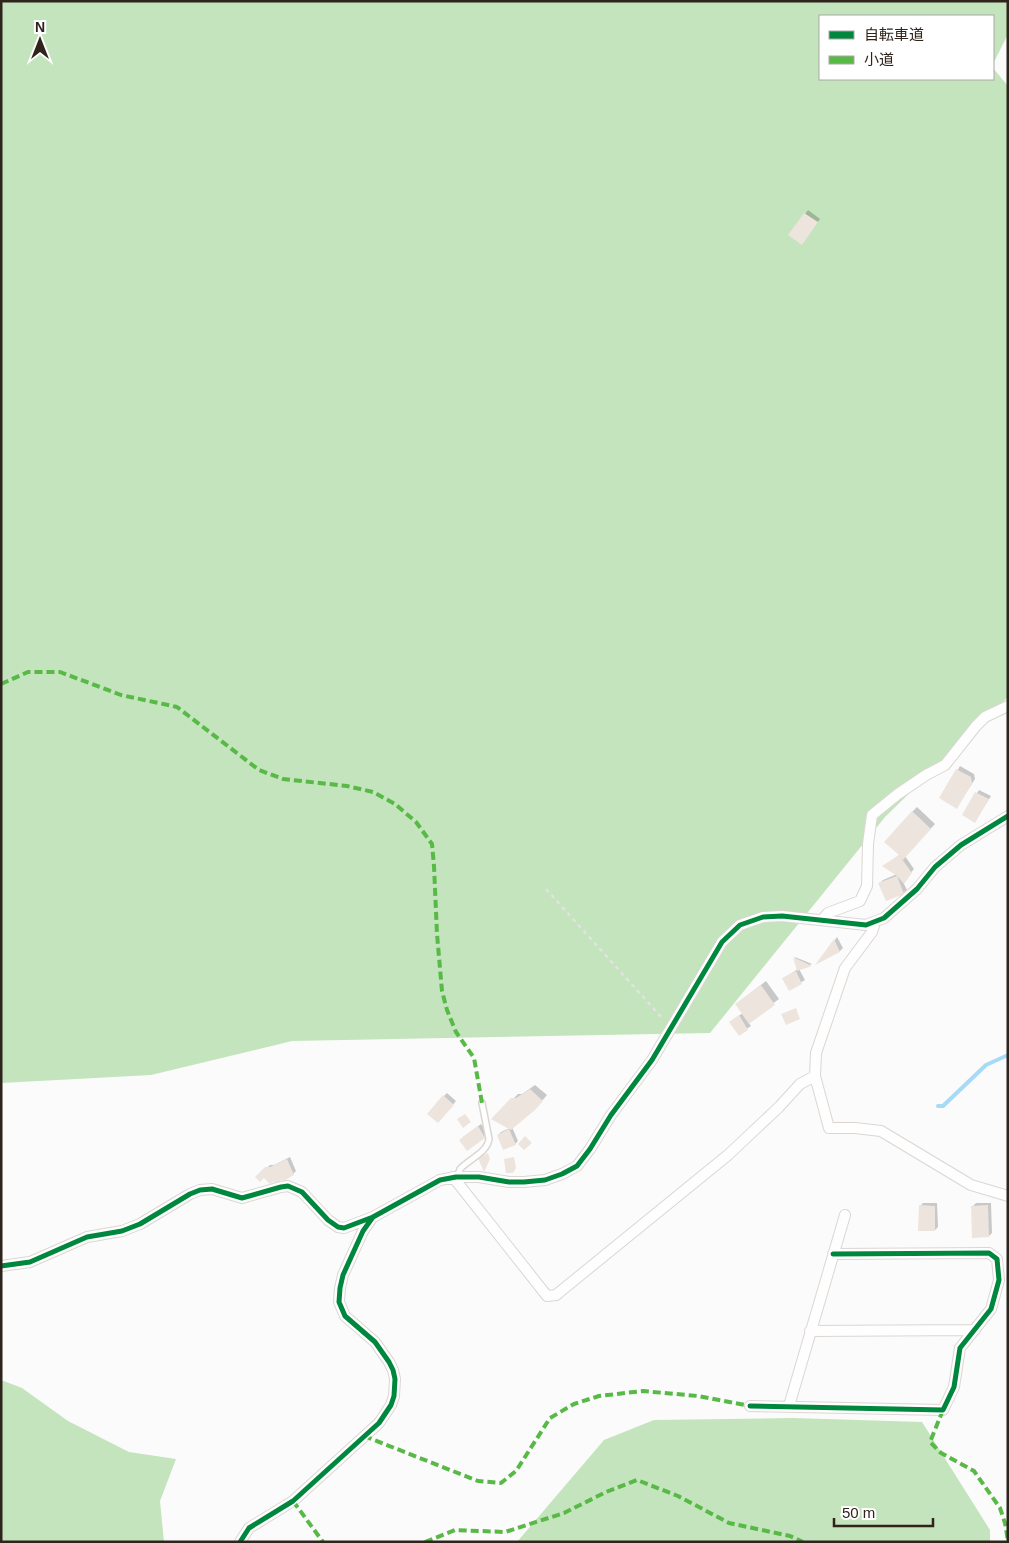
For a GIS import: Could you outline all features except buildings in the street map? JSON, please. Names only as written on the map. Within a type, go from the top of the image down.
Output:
[{"type":"street","points":[[822,920],[828,913],[860,901],[867,886],[868,844],[872,815],[926,775],[946,765],[985,717],[1008,706]]},
{"type":"street","points":[[1,1266],[30,1262],[87,1237],[122,1231],[140,1224],[190,1194],[206,1189],[219,1190],[234,1197],[242,1198],[281,1186],[288,1186],[302,1192],[328,1220],[338,1227],[349,1227],[373,1217],[440,1180],[455,1177],[479,1177],[508,1182],[524,1182],[545,1180],[562,1174],[577,1166],[600,1134],[611,1115],[652,1060],[722,942],[740,925],[763,916],[782,916],[866,925],[875,922],[884,918],[917,889],[934,868],[960,845],[1007,819]]},
{"type":"street","points":[[875,922],[872,932],[845,968],[816,1053],[816,1076],[829,1128],[881,1130],[971,1185],[1008,1196]]},
{"type":"street","points":[[455,1177],[547,1296],[556,1295],[728,1155],[800,1084],[816,1076]]},
{"type":"street","points":[[789,1406],[845,1215]]},
{"type":"street","points":[[240,1542],[249,1528],[293,1502],[364,1436],[380,1424],[392,1405],[394,1379],[393,1370],[389,1362],[375,1342],[345,1316],[339,1302],[343,1276],[363,1231],[373,1217]]},
{"type":"street","points":[[750,1406],[944,1410],[954,1387],[960,1348],[991,1309],[1004,1279],[997,1259],[989,1253],[833,1254]]},
{"type":"street","points":[[810,1331],[975,1330]]},
{"type":"lane","points":[[455,1177],[460,1169],[474,1160],[489,1143],[482,1103]]},
{"type":"path","points":[[546,889],[671,1027]]},
{"type":"green space","points":[[1,1],[1008,1],[1008,34],[994,62],[994,15],[819,15],[819,80],[994,80],[994,69],[1008,86],[1008,697],[885,817],[710,1033],[292,1041],[151,1075],[1,1083]]},
{"type":"green space","points":[[1,1380],[22,1388],[68,1421],[129,1452],[176,1459],[160,1501],[164,1542],[1,1542]]},
{"type":"green space","points":[[793,1418],[922,1422],[990,1530],[990,1542],[517,1542],[604,1440],[654,1420]]},
{"type":"waterway","points":[[938,1106],[943,1106],[986,1065],[1008,1055]]},
{"type":"marked path","points":[[1,684],[28,672],[60,672],[121,695],[177,707],[259,770],[283,779],[347,786],[373,792],[395,804],[416,822],[432,844],[442,991],[456,1032],[474,1058],[482,1103]]},
{"type":"marked path","points":[[364,1436],[478,1481],[501,1483],[516,1471],[550,1418],[574,1404],[599,1396],[643,1391],[698,1396],[750,1406]]},
{"type":"marked path","points":[[943,1410],[930,1442],[941,1453],[974,1471],[1000,1508],[1008,1541]]},
{"type":"marked path","points":[[425,1542],[455,1530],[505,1532],[564,1513],[606,1492],[637,1480],[678,1496],[729,1523],[790,1536],[803,1542]]},
{"type":"marked path","points":[[293,1501],[323,1542]]},
{"type":"cycle path","points":[[1,1266],[30,1262],[87,1237],[122,1231],[140,1224],[200,1190],[212,1189],[242,1198],[288,1186],[302,1192],[328,1220],[338,1227],[344,1228],[373,1217],[440,1180],[456,1177],[479,1177],[509,1182],[524,1182],[545,1180],[562,1174],[577,1166],[590,1149],[611,1115],[652,1060],[722,942],[740,925],[763,917],[782,916],[866,925],[884,918],[917,889],[935,867],[961,845],[1008,816]]},
{"type":"cycle path","points":[[240,1542],[249,1528],[293,1501],[379,1423],[391,1405],[394,1396],[395,1379],[389,1362],[375,1342],[345,1316],[339,1302],[343,1275],[363,1231],[373,1217]]},
{"type":"cycle path","points":[[750,1406],[943,1410],[954,1387],[960,1348],[991,1309],[999,1280],[997,1259],[989,1253],[833,1254]]}]
